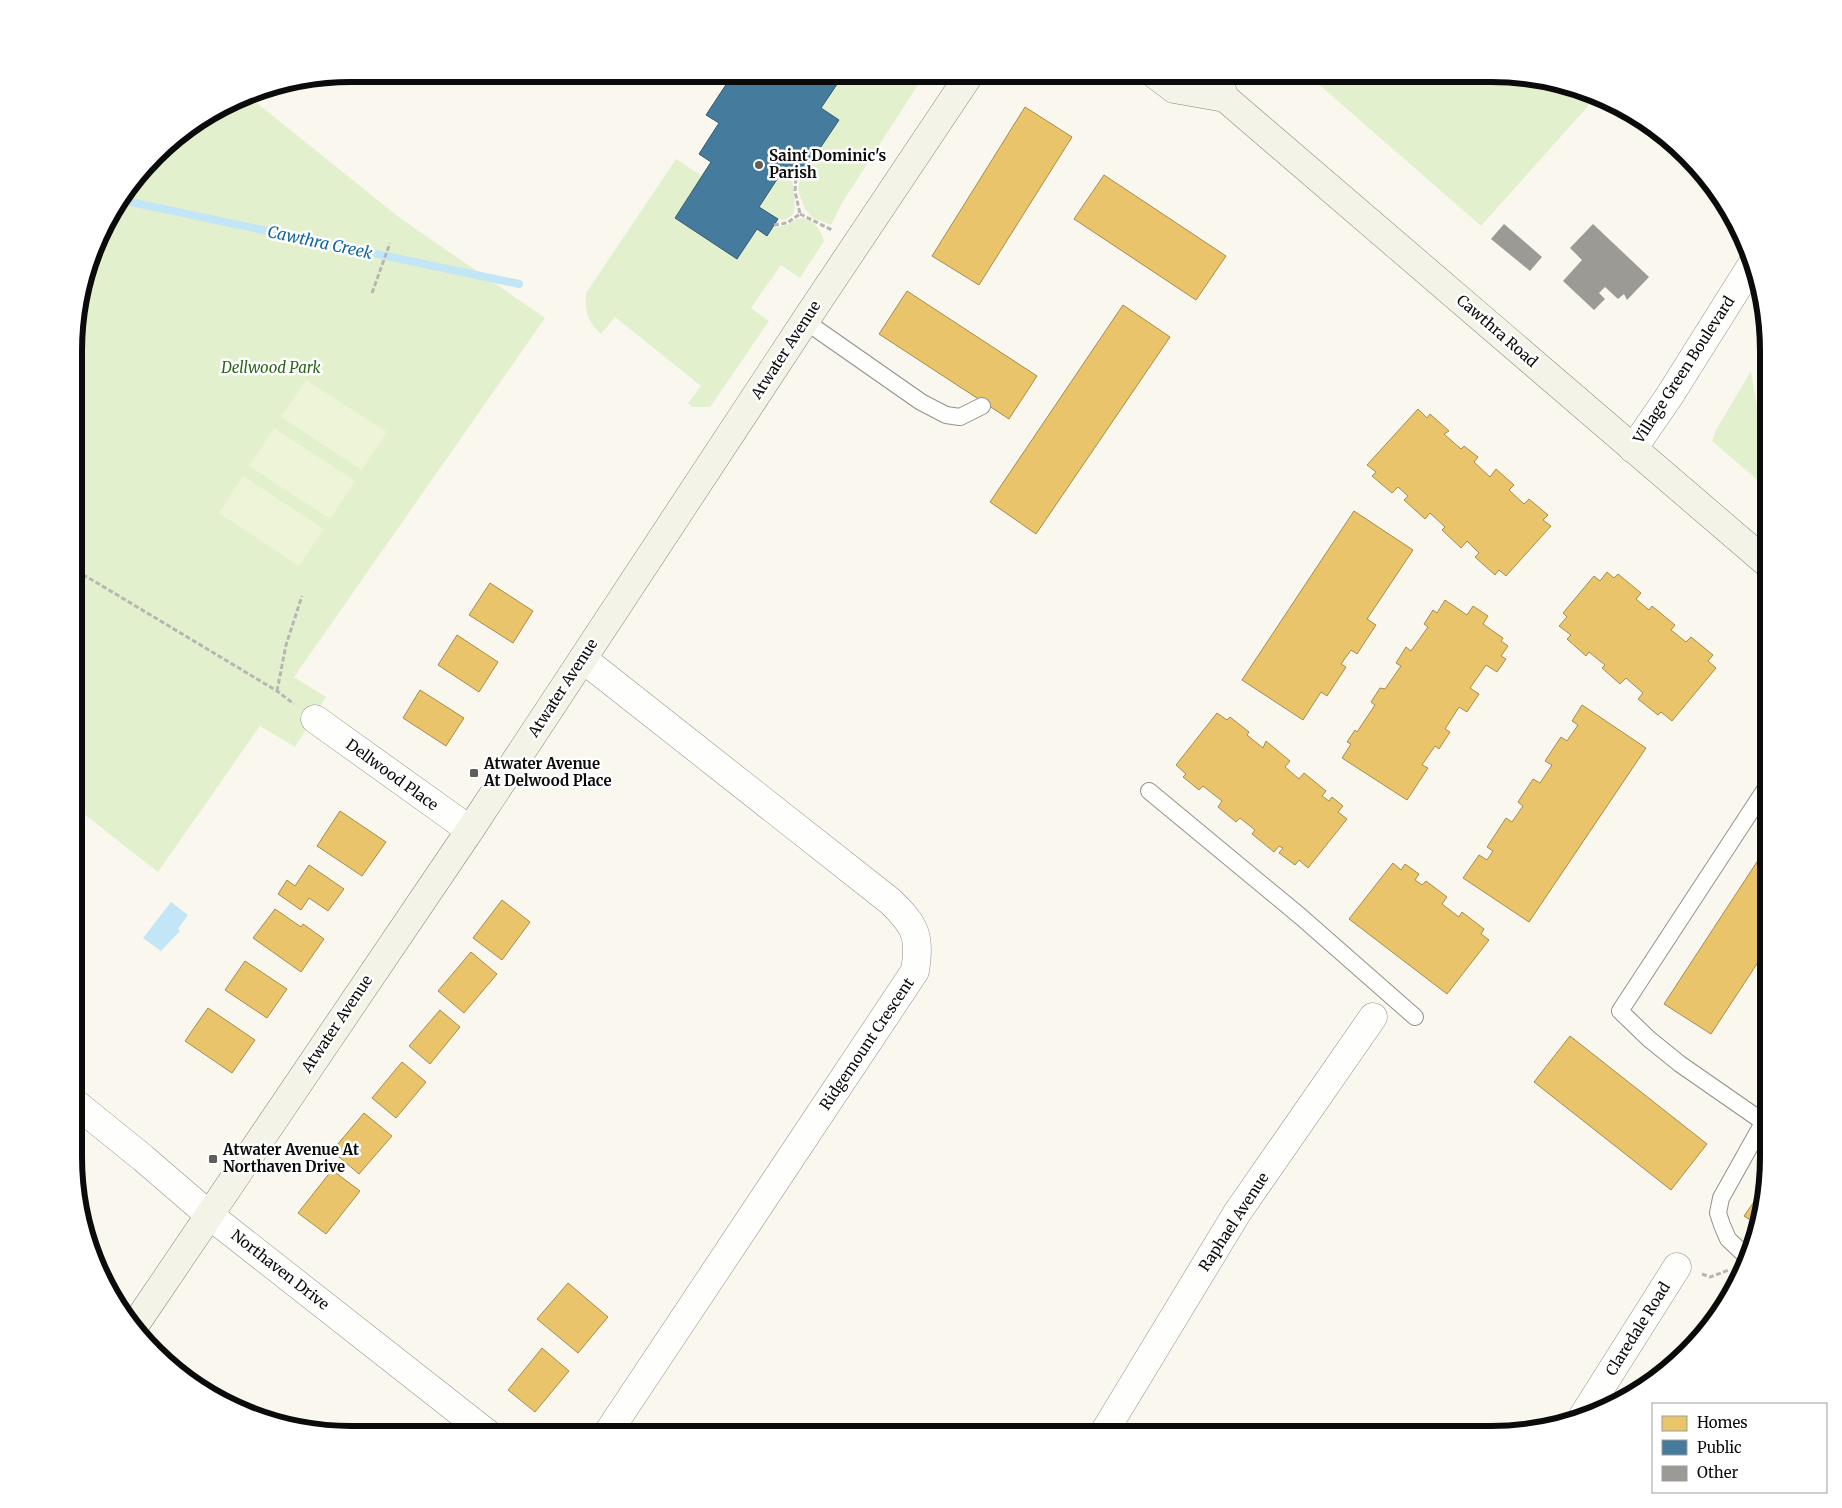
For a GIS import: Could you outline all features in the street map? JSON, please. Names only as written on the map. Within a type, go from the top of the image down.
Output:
[{"type":"street","name":"Atwater Avenue","points":[[138,1320],[208,1214],[470,830],[965,82]]},
{"type":"street","name":"Cawthra Road","points":[[1165,82],[1174,89],[1221,86],[1633,449],[1760,557]]},
{"type":"street","name":"Village Green Boulevard","points":[[1633,449],[1747,272]]},
{"type":"street","name":"Ridgemount Crescent","points":[[582,659],[890,901],[907,917],[915,934],[918,951],[915,971],[612,1426]]},
{"type":"street","name":"Dellwood Place","points":[[315,719],[470,830]]},
{"type":"street","name":"Raphael Avenue","points":[[1108,1426],[1237,1213],[1373,1016]]},
{"type":"street","name":"Northaven Drive","points":[[82,1109],[143,1158],[208,1214],[478,1426]]},
{"type":"street","name":"Claredale Road","points":[[1589,1407],[1677,1267]]},
{"type":"lane","points":[[805,321],[921,402],[946,416],[960,416],[982,406]]},
{"type":"lane","points":[[1149,790],[1300,916],[1415,1017]]},
{"type":"lane","points":[[1760,797],[1620,1011],[1649,1039],[1680,1064],[1760,1115]]},
{"type":"lane","points":[[1739,1259],[1728,1239],[1718,1213],[1721,1198],[1760,1127]]},
{"type":"path","points":[[796,175],[795,191],[800,214]]},
{"type":"path","points":[[774,225],[787,223],[800,214]]},
{"type":"path","points":[[800,214],[832,230]]},
{"type":"path","points":[[372,293],[390,243]]},
{"type":"path","points":[[82,575],[277,691],[315,719]]},
{"type":"path","points":[[277,691],[286,645],[302,596]]},
{"type":"path","points":[[1677,1267],[1710,1276],[1737,1264]]},
{"type":"green space","points":[[839,82],[920,82],[842,203],[831,225],[813,218],[805,209],[798,191],[800,178],[839,120],[821,108]]},
{"type":"green space","points":[[1316,82],[1508,83],[1543,88],[1592,102],[1481,226]]},
{"type":"green space","name":"Dellwood Park","points":[[254,101],[400,218],[545,318],[294,677],[326,697],[295,747],[260,726],[158,872],[82,812],[82,351],[85,316],[97,265],[110,232],[128,202],[149,174],[174,149],[202,128],[232,110]]},
{"type":"green space","points":[[676,159],[702,176],[675,218],[737,258],[757,229],[767,235],[771,228],[787,225],[803,218],[815,225],[824,241],[800,278],[781,265],[751,308],[769,321],[710,407],[692,407],[688,403],[701,386],[615,317],[601,334],[590,320],[586,306],[586,293]]},
{"type":"green space","points":[[785,167],[791,172],[795,206],[792,215],[785,220],[778,219],[759,207]]},
{"type":"green space","points":[[1751,371],[1760,425],[1760,482],[1712,441],[1716,430]]},
{"type":"green space","points":[[306,380],[387,432],[362,470],[281,417]]},
{"type":"green space","points":[[274,428],[355,481],[330,519],[249,466]]},
{"type":"green space","points":[[243,476],[324,529],[299,566],[219,513]]},
{"type":"water","points":[[171,902],[188,915],[178,929],[180,931],[161,951],[143,938]]},
{"type":"building: Homes","points":[[1025,107],[1072,137],[979,285],[932,256]]},
{"type":"building: Homes","points":[[1104,175],[1226,256],[1196,300],[1074,219]]},
{"type":"building: Homes","points":[[907,291],[1037,376],[1009,419],[879,334]]},
{"type":"building: Homes","points":[[1123,305],[1170,337],[1036,534],[990,502]]},
{"type":"building: Homes","points":[[1418,409],[1427,418],[1430,414],[1449,431],[1444,434],[1461,449],[1464,446],[1478,457],[1474,462],[1490,477],[1496,469],[1514,485],[1509,490],[1524,504],[1529,499],[1548,515],[1543,520],[1551,526],[1506,576],[1499,570],[1495,575],[1475,557],[1479,553],[1467,541],[1461,548],[1442,530],[1445,527],[1430,513],[1425,519],[1404,500],[1408,496],[1398,487],[1392,493],[1372,476],[1376,472],[1367,465]]},
{"type":"building: Homes","points":[[1354,511],[1413,550],[1367,619],[1376,625],[1357,654],[1351,650],[1341,664],[1346,667],[1327,696],[1321,692],[1303,720],[1242,680]]},
{"type":"building: Homes","points":[[1607,572],[1614,578],[1618,574],[1641,593],[1636,599],[1649,610],[1652,606],[1675,625],[1671,630],[1686,642],[1691,637],[1713,655],[1708,661],[1716,668],[1672,721],[1661,712],[1658,715],[1638,699],[1643,693],[1626,678],[1620,684],[1602,668],[1605,665],[1589,652],[1586,656],[1567,639],[1571,635],[1559,626],[1567,617],[1563,613],[1594,576],[1600,581]]},
{"type":"building: Homes","points":[[490,583],[533,611],[513,643],[469,615]]},
{"type":"building: Homes","points":[[1445,600],[1467,615],[1473,606],[1488,616],[1483,624],[1503,638],[1501,641],[1508,646],[1501,656],[1506,659],[1497,672],[1486,665],[1470,688],[1479,694],[1467,712],[1459,707],[1445,729],[1450,732],[1439,749],[1435,746],[1422,765],[1428,768],[1407,800],[1342,758],[1351,744],[1347,742],[1355,730],[1357,732],[1375,705],[1371,702],[1380,688],[1385,689],[1401,666],[1396,663],[1406,647],[1411,651],[1428,627],[1424,624],[1433,610],[1437,613]]},
{"type":"building: Homes","points":[[457,635],[498,662],[479,692],[438,665]]},
{"type":"building: Homes","points":[[420,690],[464,718],[446,746],[403,718]]},
{"type":"building: Homes","points":[[1582,705],[1646,748],[1529,922],[1463,878],[1479,855],[1487,860],[1493,851],[1487,847],[1506,818],[1512,822],[1523,806],[1518,802],[1533,779],[1540,783],[1552,765],[1545,761],[1561,737],[1567,741],[1578,725],[1572,721]]},
{"type":"building: Homes","points":[[1217,713],[1227,720],[1230,717],[1249,732],[1247,735],[1263,748],[1266,741],[1290,761],[1285,767],[1299,779],[1304,773],[1326,791],[1322,796],[1329,801],[1332,797],[1343,806],[1338,812],[1347,819],[1308,868],[1299,860],[1295,865],[1279,853],[1283,848],[1279,846],[1274,852],[1252,834],[1255,830],[1240,818],[1236,822],[1218,807],[1222,801],[1203,786],[1199,790],[1183,777],[1186,774],[1176,765]]},
{"type":"building: Homes","points":[[340,811],[386,842],[362,876],[317,846]]},
{"type":"building: Homes","points":[[1760,857],[1760,959],[1711,1034],[1664,1004]]},
{"type":"building: Homes","points":[[1393,863],[1401,870],[1405,864],[1419,874],[1415,880],[1422,885],[1426,881],[1447,897],[1442,904],[1459,917],[1462,912],[1484,929],[1481,934],[1489,940],[1447,994],[1349,919]]},
{"type":"building: Homes","points":[[309,865],[344,889],[328,911],[309,898],[301,910],[278,894],[287,880],[295,886]]},
{"type":"building: Homes","points":[[502,900],[530,922],[502,960],[473,938]]},
{"type":"building: Homes","points":[[275,909],[301,927],[303,924],[324,939],[301,972],[253,938]]},
{"type":"building: Homes","points":[[471,952],[497,974],[464,1013],[438,991]]},
{"type":"building: Homes","points":[[245,961],[287,989],[267,1018],[225,990]]},
{"type":"building: Homes","points":[[208,1008],[255,1040],[232,1073],[185,1041]]},
{"type":"building: Homes","points":[[440,1010],[460,1027],[430,1064],[409,1046]]},
{"type":"building: Homes","points":[[1570,1036],[1707,1144],[1671,1190],[1534,1082]]},
{"type":"building: Homes","points":[[402,1062],[426,1082],[396,1118],[372,1098]]},
{"type":"building: Homes","points":[[364,1113],[392,1136],[359,1174],[332,1151]]},
{"type":"building: Homes","points":[[332,1170],[360,1191],[326,1234],[298,1213]]},
{"type":"building: Homes","points":[[1756,1199],[1751,1221],[1744,1216]]},
{"type":"building: Homes","points":[[568,1283],[608,1317],[578,1353],[537,1319]]},
{"type":"building: Homes","points":[[542,1348],[569,1371],[535,1412],[508,1390]]},
{"type":"building: Public","name":"Saint Dominic's Parish","points":[[728,82],[839,82],[821,108],[839,120],[800,178],[785,167],[759,207],[778,219],[767,236],[757,229],[737,259],[675,218],[711,162],[699,154],[719,123],[706,115]]},
{"type":"building: Other","points":[[1504,224],[1542,257],[1530,271],[1491,239]]},
{"type":"building: Other","points":[[1593,224],[1649,277],[1627,300],[1624,294],[1618,299],[1605,287],[1599,293],[1605,299],[1594,310],[1563,281],[1582,260],[1570,248]]},
{"type":"waterway","name":"Cawthra Creek","points":[[128,202],[519,284]]},
{"type":"place","name":"Saint Dominic's Parish","points":[[759,165]]},
{"type":"place","name":"Atwater Avenue At Delwood Place","points":[[474,773]]},
{"type":"place","name":"Atwater Avenue At Northaven Drive","points":[[213,1159]]}]
